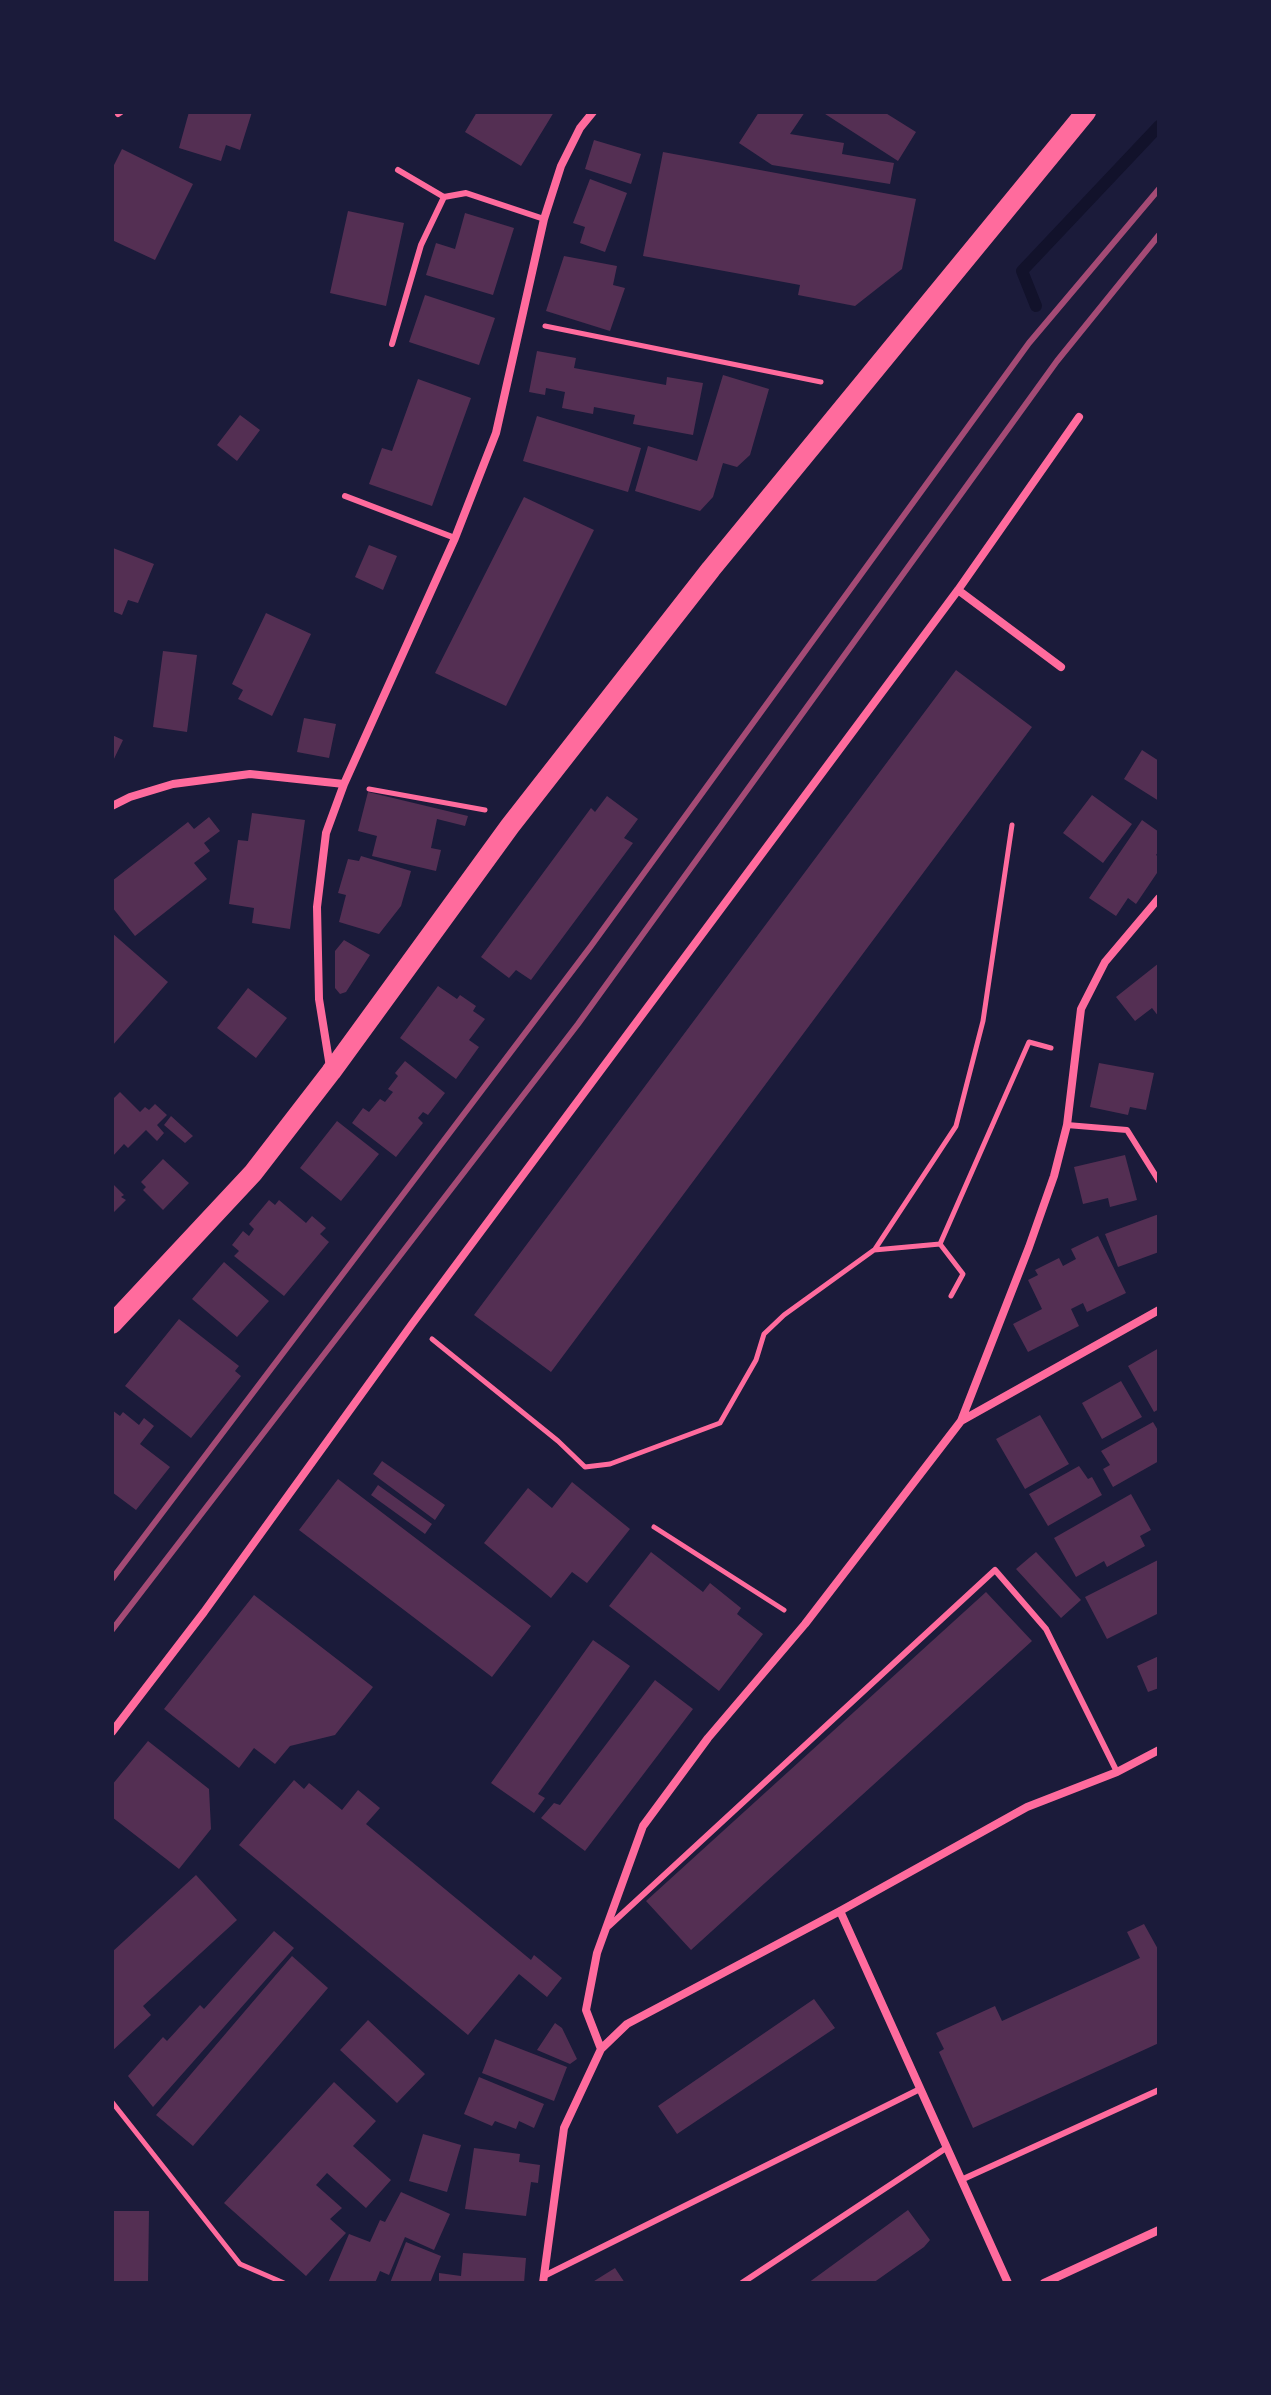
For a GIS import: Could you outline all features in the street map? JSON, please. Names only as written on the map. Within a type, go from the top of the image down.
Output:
[{"type":"main road","points":[[112,1324],[253,1173],[331,1072],[510,826],[692,594],[1086,112]]},
{"type":"street","points":[[331,1072],[319,999],[317,907],[326,833],[344,784],[455,538],[496,433],[544,219],[561,166],[580,128],[593,112]]},
{"type":"street","points":[[112,1732],[204,1612],[412,1324],[958,590],[1079,417]]},
{"type":"street","points":[[958,590],[1061,667]]},
{"type":"street","points":[[112,806],[173,784],[250,774],[344,784]]},
{"type":"street","points":[[601,2049],[586,2010],[597,1953],[643,1826],[708,1738],[805,1624],[961,1421],[1054,1176],[1067,1125],[1081,1009],[1105,962],[1159,898]]},
{"type":"street","points":[[961,1421],[1159,1310]]},
{"type":"street","points":[[544,2279],[564,2128],[601,2049],[627,2024],[1027,1807],[1117,1772],[1159,1750]]},
{"type":"street","points":[[840,1911],[1008,2283]]},
{"type":"street","points":[[1044,2283],[1159,2230]]},
{"type":"lane","points":[[398,170],[444,197],[466,193],[544,219]]},
{"type":"lane","points":[[392,344],[421,245],[444,197]]},
{"type":"lane","points":[[345,496],[455,538]]},
{"type":"lane","points":[[1067,1125],[1127,1130],[1159,1181]]},
{"type":"lane","points":[[606,1928],[995,1570],[1046,1629],[1117,1772]]},
{"type":"lane","points":[[544,2279],[920,2089]]},
{"type":"lane","points":[[961,2180],[1159,2090]]},
{"type":"lane","points":[[742,2283],[946,2148]]},
{"type":"path","points":[[521,321],[826,383]]},
{"type":"path","points":[[344,784],[486,810]]},
{"type":"path","points":[[412,1324],[558,1441],[585,1467],[610,1464],[720,1423],[756,1360],[764,1334],[784,1315],[874,1250],[956,1126],[983,1021],[1012,825]]},
{"type":"path","points":[[940,1244],[1029,1042]]},
{"type":"path","points":[[874,1250],[940,1244]]},
{"type":"path","points":[[940,1244],[963,1274],[951,1296]]},
{"type":"path","points":[[654,1527],[805,1624]]},
{"type":"path","points":[[112,2102],[240,2264],[284,2283]]},
{"type":"building","points":[[189,112],[252,112],[240,150],[226,145],[221,161],[179,148]]},
{"type":"building","points":[[477,112],[554,112],[521,166],[465,132]]},
{"type":"building","points":[[759,112],[805,112],[790,134],[844,143],[842,154],[894,163],[890,184],[772,165],[739,143]]},
{"type":"building","points":[[822,112],[884,112],[916,132],[898,161]]},
{"type":"building","points":[[594,140],[641,154],[631,184],[585,169]]},
{"type":"building","points":[[122,149],[193,184],[155,260],[112,240],[112,169]]},
{"type":"building","points":[[663,152],[916,199],[902,269],[855,306],[798,295],[800,285],[643,256]]},
{"type":"building","points":[[590,179],[627,193],[605,252],[580,243],[585,227],[573,223]]},
{"type":"building","points":[[348,211],[404,223],[386,306],[330,293]]},
{"type":"building","points":[[465,213],[514,228],[493,295],[426,275],[436,243],[455,249]]},
{"type":"building","points":[[564,256],[617,266],[613,285],[625,288],[610,331],[546,311]]},
{"type":"building","points":[[425,295],[495,318],[479,365],[409,342]]},
{"type":"building","points":[[537,351],[576,358],[574,368],[666,385],[667,377],[703,383],[693,435],[633,424],[635,415],[594,407],[593,414],[562,408],[565,392],[546,388],[545,395],[529,392]]},
{"type":"building","points":[[723,375],[769,389],[750,455],[737,467],[723,463],[713,497],[700,511],[635,491],[648,446],[697,461]]},
{"type":"building","points":[[418,379],[471,398],[432,506],[369,484],[382,448],[392,451]]},
{"type":"building","points":[[240,415],[260,430],[237,461],[217,445]]},
{"type":"building","points":[[537,416],[641,448],[628,492],[523,461]]},
{"type":"building","points":[[524,497],[594,530],[506,706],[435,673]]},
{"type":"building","points":[[369,545],[397,556],[383,590],[355,577]]},
{"type":"building","points":[[113,548],[154,564],[138,603],[128,600],[122,615],[112,611]]},
{"type":"building","points":[[266,613],[311,634],[272,716],[238,699],[243,690],[232,684]]},
{"type":"building","points":[[163,651],[197,655],[187,732],[153,727]]},
{"type":"building","points":[[956,670],[1032,727],[551,1372],[474,1315]]},
{"type":"building","points":[[304,718],[336,724],[329,758],[297,752]]},
{"type":"building","points":[[112,735],[123,740],[112,763]]},
{"type":"building","points":[[1142,750],[1159,761],[1159,801],[1124,779]]},
{"type":"building","points":[[368,792],[468,816],[465,826],[437,819],[431,848],[441,850],[436,871],[372,856],[377,836],[358,831]]},
{"type":"building","points":[[1092,795],[1132,824],[1103,863],[1063,833]]},
{"type":"building","points":[[607,796],[638,819],[624,838],[633,843],[531,980],[516,970],[509,978],[481,957],[591,808],[595,812]]},
{"type":"building","points":[[252,813],[305,820],[290,929],[252,923],[254,908],[229,904],[238,840],[248,841]]},
{"type":"building","points":[[209,817],[220,831],[204,843],[210,851],[194,863],[207,879],[135,936],[112,907],[112,881],[188,822],[194,829]]},
{"type":"building","points":[[1142,820],[1159,832],[1159,851],[1156,855],[1159,857],[1159,870],[1136,904],[1128,898],[1116,916],[1089,898]]},
{"type":"building","points":[[361,856],[411,871],[401,906],[379,934],[339,922],[346,895],[338,893],[348,859],[359,861]]},
{"type":"building","points":[[112,933],[168,982],[112,1046]]},
{"type":"building","points":[[344,940],[370,955],[346,992],[340,994],[335,988],[335,951]]},
{"type":"building","points":[[1159,963],[1159,1017],[1152,1008],[1135,1021],[1116,997]]},
{"type":"building","points":[[438,986],[457,999],[460,995],[476,1006],[473,1011],[485,1019],[469,1040],[479,1047],[456,1079],[400,1038]]},
{"type":"building","points":[[248,988],[287,1018],[256,1058],[217,1028]]},
{"type":"building","points":[[405,1061],[445,1093],[428,1115],[423,1112],[418,1118],[423,1123],[396,1157],[352,1123],[363,1108],[369,1112],[380,1099],[385,1102],[393,1092],[388,1089],[398,1076],[395,1073]]},
{"type":"building","points":[[1099,1063],[1154,1073],[1146,1110],[1130,1107],[1128,1115],[1090,1107]]},
{"type":"building","points":[[120,1092],[140,1112],[145,1107],[149,1110],[155,1104],[167,1115],[157,1125],[164,1133],[157,1141],[146,1130],[128,1148],[124,1144],[112,1157],[112,1100]]},
{"type":"building","points":[[171,1116],[193,1136],[185,1143],[164,1125]]},
{"type":"building","points":[[337,1121],[379,1154],[341,1201],[300,1168]]},
{"type":"building","points":[[1125,1155],[1137,1200],[1110,1207],[1108,1198],[1083,1204],[1074,1167]]},
{"type":"building","points":[[163,1159],[189,1183],[163,1210],[143,1190],[146,1187],[141,1182]]},
{"type":"building","points":[[112,1183],[126,1200],[112,1214]]},
{"type":"building","points":[[269,1200],[275,1205],[279,1200],[306,1223],[312,1216],[326,1228],[320,1234],[329,1242],[284,1296],[234,1256],[239,1251],[232,1245],[243,1231],[249,1236],[254,1229],[249,1224]]},
{"type":"building","points":[[1159,1214],[1159,1252],[1118,1267],[1105,1234]]},
{"type":"building","points":[[1098,1236],[1126,1293],[1087,1312],[1083,1303],[1071,1309],[1079,1326],[1028,1352],[1013,1324],[1042,1309],[1028,1280],[1038,1275],[1035,1270],[1059,1258],[1063,1266],[1076,1259],[1071,1249]]},
{"type":"building","points":[[224,1262],[269,1301],[237,1337],[192,1299]]},
{"type":"building","points":[[179,1319],[239,1366],[235,1371],[241,1376],[191,1438],[125,1386]]},
{"type":"building","points":[[1159,1348],[1159,1409],[1154,1412],[1128,1366]]},
{"type":"building","points":[[1121,1381],[1142,1417],[1102,1439],[1082,1403]]},
{"type":"building","points":[[112,1410],[120,1416],[123,1412],[139,1425],[144,1418],[154,1426],[140,1444],[170,1467],[136,1510],[112,1492]]},
{"type":"building","points":[[1040,1415],[1069,1464],[1025,1489],[996,1439]]},
{"type":"building","points":[[1153,1422],[1159,1432],[1159,1461],[1113,1487],[1103,1469],[1110,1465],[1101,1451]]},
{"type":"building","points":[[382,1461],[445,1505],[435,1520],[373,1474]]},
{"type":"building","points":[[1079,1466],[1088,1479],[1092,1477],[1102,1495],[1048,1526],[1029,1494]]},
{"type":"building","points":[[338,1479],[531,1626],[492,1677],[299,1530]]},
{"type":"building","points":[[572,1482],[630,1529],[587,1583],[572,1572],[551,1598],[484,1543],[528,1488],[552,1508]]},
{"type":"building","points":[[378,1485],[432,1524],[425,1534],[371,1495]]},
{"type":"building","points":[[1131,1494],[1151,1530],[1140,1536],[1145,1546],[1107,1567],[1104,1561],[1076,1577],[1054,1538]]},
{"type":"building","points":[[651,1552],[703,1592],[710,1583],[741,1608],[737,1614],[763,1634],[719,1691],[609,1606]]},
{"type":"building","points":[[1036,1552],[1081,1600],[1061,1618],[1016,1569]]},
{"type":"building","points":[[1158,1560],[1159,1613],[1107,1639],[1085,1597]]},
{"type":"building","points":[[986,1592],[1032,1641],[691,1950],[646,1901]]},
{"type":"building","points":[[254,1595],[373,1687],[335,1735],[290,1746],[275,1764],[254,1748],[239,1768],[164,1709]]},
{"type":"building","points":[[593,1640],[630,1666],[538,1794],[545,1798],[534,1813],[491,1783]]},
{"type":"building","points":[[1159,1656],[1159,1688],[1148,1692],[1137,1666]]},
{"type":"building","points":[[655,1680],[693,1709],[585,1851],[541,1818],[554,1803],[560,1805]]},
{"type":"building","points":[[148,1741],[209,1789],[211,1829],[179,1869],[112,1817],[112,1785]]},
{"type":"building","points":[[294,1780],[304,1789],[309,1783],[342,1810],[358,1790],[380,1808],[366,1824],[531,1960],[534,1955],[562,1978],[547,1997],[519,1974],[468,2035],[239,1845]]},
{"type":"building","points":[[196,1875],[237,1920],[143,2006],[151,2015],[112,2051],[112,1952]]},
{"type":"building","points":[[1144,1924],[1159,1951],[1159,2043],[973,2128],[939,2052],[944,2049],[936,2033],[995,2006],[1002,2021],[1140,1958],[1127,1932]]},
{"type":"building","points":[[274,1931],[294,1948],[153,2107],[128,2076],[163,2037],[167,2041],[200,2005],[204,2009]]},
{"type":"building","points":[[292,1956],[328,1988],[193,2146],[156,2115]]},
{"type":"building","points":[[814,1999],[835,2028],[677,2134],[658,2106]]},
{"type":"building","points":[[368,2020],[425,2074],[397,2103],[340,2050]]},
{"type":"building","points":[[555,2023],[562,2028],[577,2059],[570,2064],[537,2050]]},
{"type":"building","points":[[495,2039],[567,2067],[554,2101],[482,2073]]},
{"type":"building","points":[[479,2077],[544,2104],[534,2128],[519,2121],[516,2129],[495,2121],[492,2126],[464,2114]]},
{"type":"building","points":[[334,2082],[376,2121],[353,2146],[391,2180],[366,2208],[327,2173],[316,2185],[342,2208],[330,2219],[346,2233],[306,2276],[224,2203]]},
{"type":"building","points":[[423,2134],[461,2145],[447,2192],[409,2181]]},
{"type":"building","points":[[474,2148],[520,2154],[519,2162],[540,2165],[538,2183],[531,2182],[526,2216],[465,2209]]},
{"type":"building","points":[[401,2192],[450,2214],[434,2250],[405,2237],[389,2275],[380,2271],[375,2283],[328,2283],[349,2234],[370,2242],[380,2220],[385,2222]]},
{"type":"building","points":[[908,2210],[930,2240],[924,2247],[873,2283],[808,2283]]},
{"type":"building","points":[[112,2211],[149,2211],[148,2283],[112,2283]]},
{"type":"building","points":[[406,2242],[441,2256],[430,2283],[390,2283]]},
{"type":"building","points":[[463,2253],[526,2258],[524,2283],[439,2283],[439,2273],[461,2276]]},
{"type":"building","points":[[615,2268],[625,2283],[591,2283]]},
{"type":"waterway","points":[[1036,306],[1022,271],[1159,126]]},
{"type":"railway","points":[[112,1579],[591,946],[1029,343],[1159,189]]},
{"type":"railway","points":[[112,1630],[578,1024],[1057,361],[1159,235]]}]
